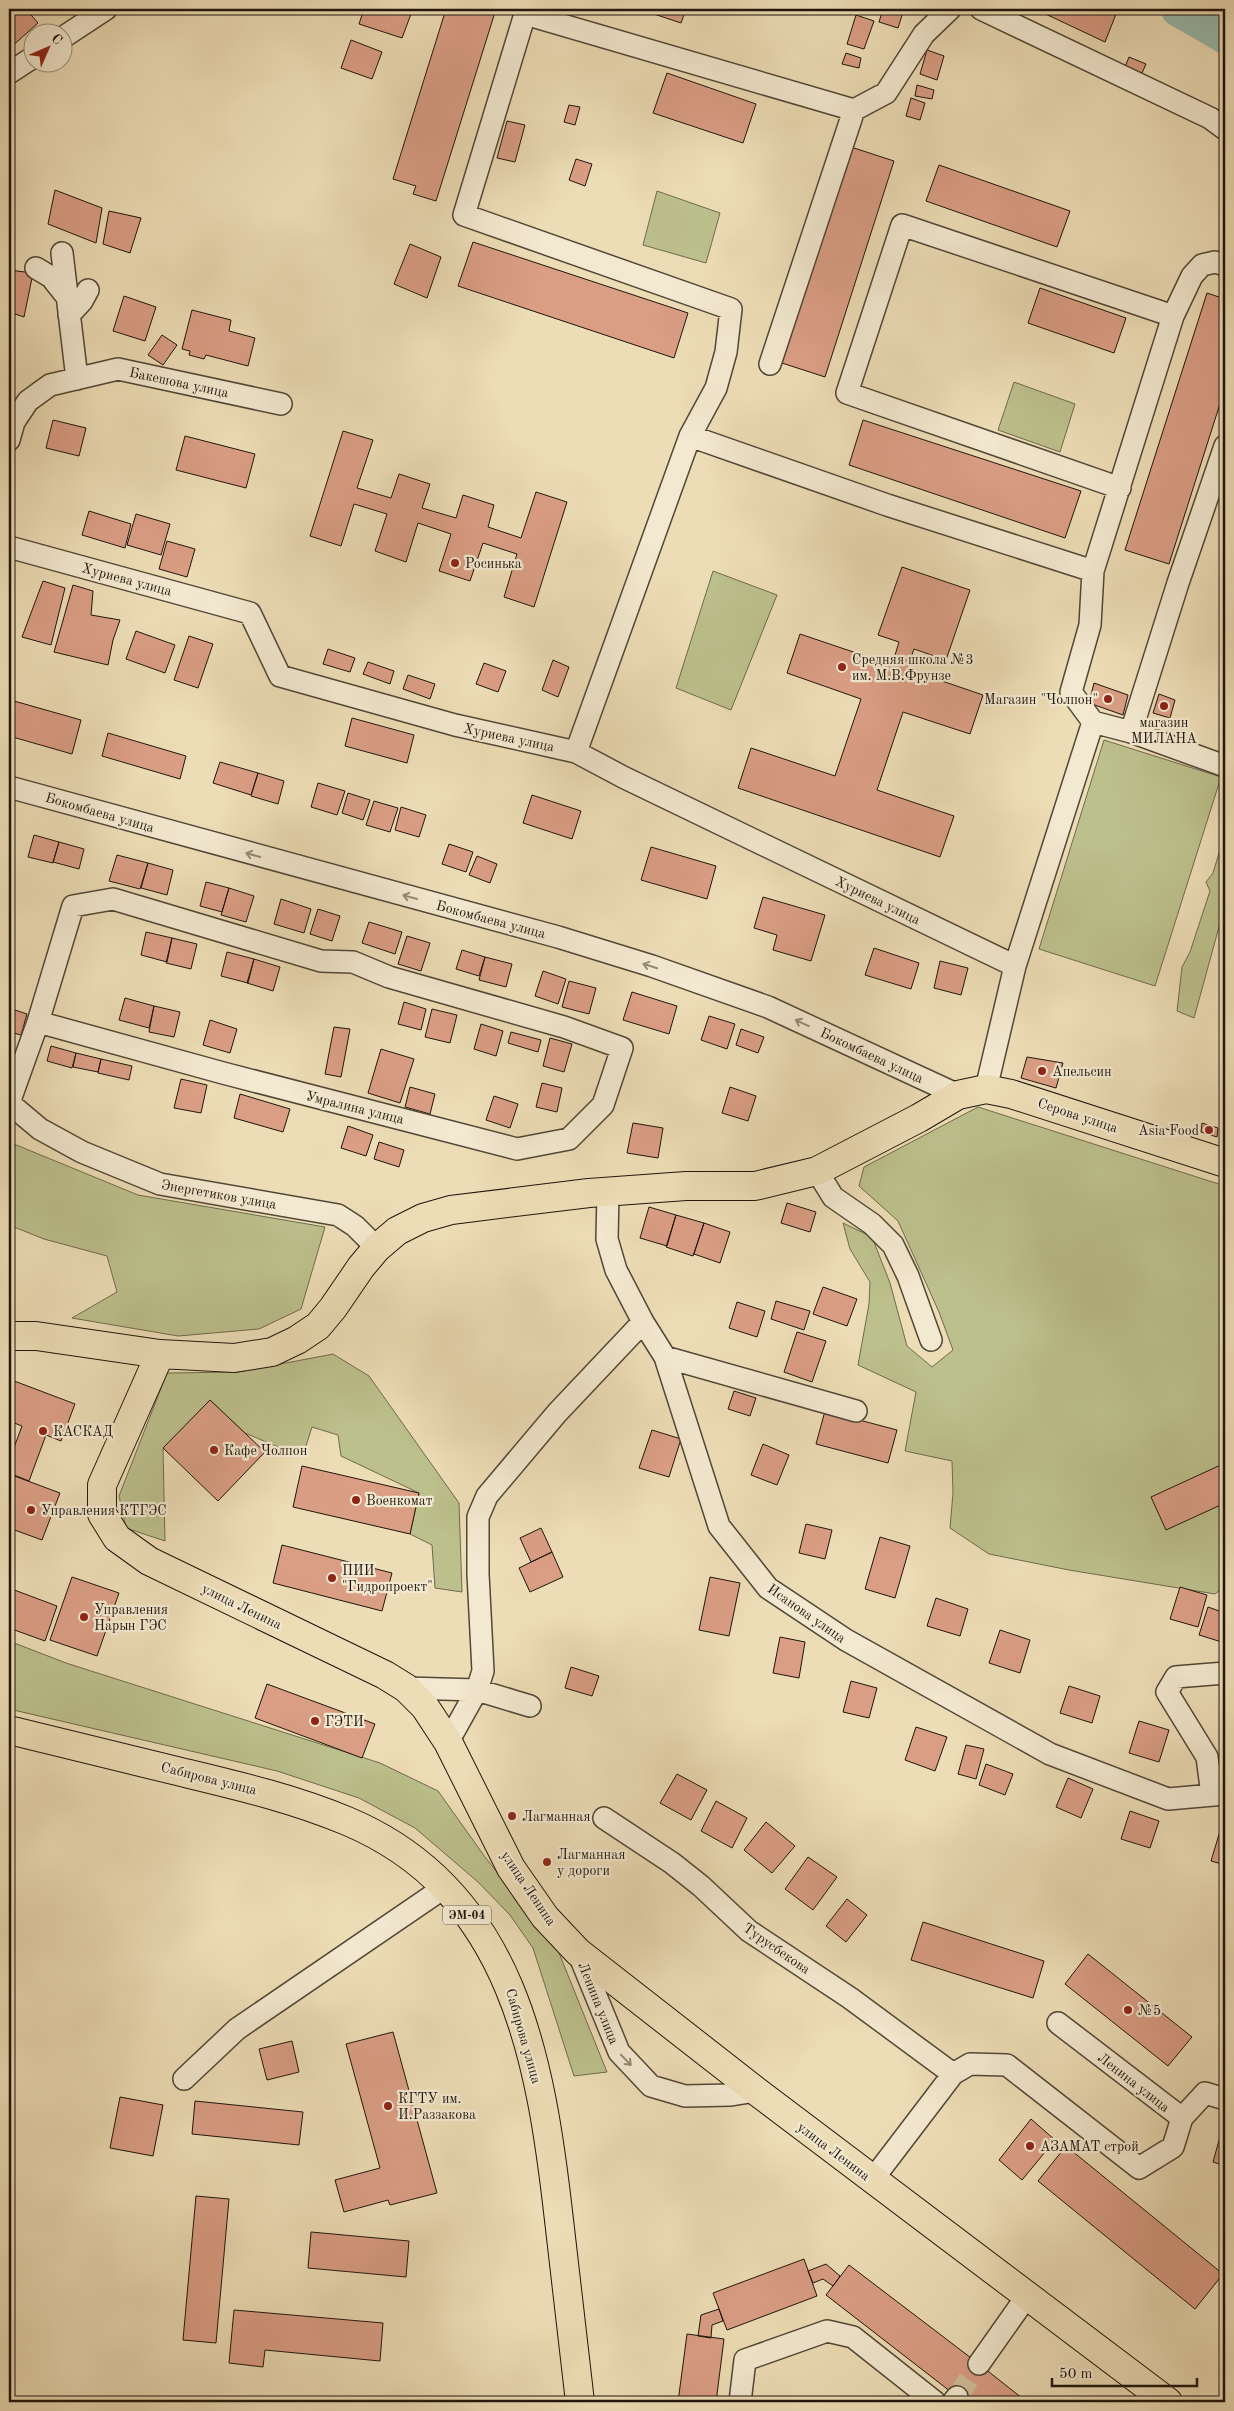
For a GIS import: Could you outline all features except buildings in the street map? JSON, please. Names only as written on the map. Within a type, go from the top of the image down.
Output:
[{"type":"main road","name":"Серова улица","points":[[9,1336],[36,1336],[160,1354],[234,1358],[272,1352],[297,1340],[318,1326],[376,1248],[406,1226],[423,1218],[450,1210],[608,1192],[686,1186],[755,1186],[817,1172],[958,1095],[986,1089],[1010,1094],[1225,1163]]},
{"type":"main road","name":"улица Ленина","points":[[160,1354],[102,1485],[102,1514],[117,1538],[149,1561],[385,1675],[406,1688],[426,1707],[448,1742],[512,1868],[545,1916],[578,1952],[756,2092],[1168,2402]]},
{"type":"main road","name":"Сабирова улица","points":[[9,1730],[271,1793],[349,1822],[404,1851],[445,1887],[482,1934],[508,1982],[527,2038],[541,2096],[555,2186],[580,2402]]},
{"type":"street","points":[[72,31],[106,9]]},
{"type":"street","points":[[770,364],[854,110],[886,93],[924,34],[950,9]]},
{"type":"street","points":[[981,9],[1210,118],[1225,129]]},
{"type":"street","points":[[576,752],[690,436],[716,388],[726,352],[731,309],[464,215],[525,14],[854,110]]},
{"type":"street","points":[[9,73],[22,65]]},
{"type":"street","points":[[1120,488],[847,393],[902,225],[1172,316]]},
{"type":"street","points":[[62,253],[77,379]]},
{"type":"street","points":[[1224,761],[1093,722],[1071,692],[1090,625],[1093,571],[1172,316],[1192,276],[1202,265],[1215,262],[1225,265]]},
{"type":"street","points":[[36,268],[51,277],[68,306]]},
{"type":"street","points":[[68,306],[82,301],[88,290]]},
{"type":"street","name":"Бакешова улица","points":[[9,440],[14,422],[28,401],[50,385],[118,369],[281,404]]},
{"type":"street","points":[[690,436],[887,505],[1093,571]]},
{"type":"street","points":[[1131,732],[1178,583],[1225,446]]},
{"type":"street","name":"Хуриева улица","points":[[9,547],[250,613],[280,676],[455,725],[576,752],[623,777],[1014,966]]},
{"type":"street","points":[[986,1089],[1014,966],[1093,722]]},
{"type":"street","name":"Бокомбаева улица","points":[[9,787],[558,937],[642,964],[768,1007],[958,1095]]},
{"type":"street","name":"Умралина улица","points":[[113,899],[321,960],[353,962],[388,977],[564,1027],[622,1048],[603,1105],[569,1139],[517,1149],[223,1073],[38,1022],[73,906],[113,899]]},
{"type":"street","points":[[9,1103],[38,1022]]},
{"type":"street","name":"Энергетиков улица","points":[[9,1103],[40,1129],[82,1152],[160,1184],[338,1215],[355,1226],[376,1248]]},
{"type":"street","points":[[817,1172],[833,1197],[872,1224],[893,1245],[908,1276],[931,1340]]},
{"type":"street","name":"Исанова улица","points":[[608,1192],[607,1239],[616,1270],[643,1322],[665,1357],[718,1526],[768,1588],[846,1640],[1050,1754],[1168,1799],[1218,1795],[1207,1757],[1167,1692],[1176,1677],[1225,1673]]},
{"type":"street","points":[[448,1742],[477,1690],[483,1671],[478,1574],[478,1517],[487,1496],[557,1412],[643,1322]]},
{"type":"street","points":[[665,1357],[856,1411]]},
{"type":"street","points":[[406,1688],[477,1690],[530,1706]]},
{"type":"street","name":"Турусбекова","points":[[604,1818],[672,1863],[701,1886],[749,1931],[850,1998],[954,2074]]},
{"type":"street","points":[[184,2079],[237,2029],[445,1887]]},
{"type":"street","name":"Ленина улица","points":[[578,1952],[619,2052],[652,2086],[685,2096],[731,2095],[756,2092]]},
{"type":"street","name":"Ленина улица","points":[[872,2180],[954,2074],[970,2064],[1007,2065],[1139,2168],[1173,2147],[1182,2118],[1058,2023]]},
{"type":"street","points":[[1182,2118],[1205,2093],[1225,2099]]},
{"type":"street","points":[[979,2364],[1027,2296]]},
{"type":"street","points":[[740,2402],[745,2360],[827,2331],[853,2337],[935,2402]]},
{"type":"green space","points":[[657,191],[720,213],[706,263],[643,245]]},
{"type":"green space","points":[[1014,382],[1075,404],[1060,452],[998,430]]},
{"type":"green space","points":[[713,571],[777,595],[731,710],[676,688]]},
{"type":"green space","points":[[1104,740],[1221,777],[1155,986],[1039,949]]},
{"type":"green space","points":[[1225,833],[1225,905],[1194,1018],[1177,1011],[1182,967],[1190,952],[1210,891],[1206,882],[1213,873]]},
{"type":"green space","points":[[978,1107],[1225,1186],[1225,1586],[1215,1594],[1069,1570],[989,1554],[950,1528],[953,1493],[952,1461],[905,1451],[916,1392],[858,1365],[869,1304],[870,1282],[850,1249],[843,1223],[872,1237],[890,1283],[907,1346],[932,1367],[953,1350],[939,1312],[898,1221],[859,1186],[864,1167]]},
{"type":"green space","points":[[9,1142],[138,1195],[325,1227],[301,1309],[259,1329],[178,1336],[72,1318],[117,1292],[107,1256],[44,1239],[9,1225]]},
{"type":"green space","points":[[333,1354],[369,1376],[459,1503],[462,1592],[435,1588],[432,1545],[410,1534],[419,1493],[341,1456],[338,1435],[312,1427],[304,1452],[278,1447],[245,1433],[210,1400],[163,1449],[165,1541],[126,1528],[119,1496],[167,1373],[239,1372]]},
{"type":"green space","points":[[9,1641],[66,1663],[380,1763],[438,1791],[485,1857],[557,1948],[607,2072],[574,2076],[533,1948],[510,1915],[478,1882],[415,1828],[359,1798],[277,1771],[9,1709]]},
{"type":"waterway","points":[[1178,9],[1225,36]]},
{"type":"tunnel","points":[[957,2397],[979,2364]]},
{"type":"place","name":"Росинька","points":[[455,563]]},
{"type":"place","name":"Средняя школа №3 им. М.В.Фрунзе","points":[[842,667]]},
{"type":"place","name":"Магазин \"Чолпон\"","points":[[1108,699]]},
{"type":"place","name":"магазин МИЛАНА","points":[[1164,706]]},
{"type":"place","name":"Апельсин","points":[[1042,1071]]},
{"type":"place","name":"Asia Food","points":[[1209,1130]]},
{"type":"place","name":"КАСКАД","points":[[43,1431]]},
{"type":"place","name":"Кафе Чолпон","points":[[214,1450]]},
{"type":"place","name":"Военкомат","points":[[356,1500]]},
{"type":"place","name":"Управления КТГЭС","points":[[31,1510]]},
{"type":"place","name":"ПИИ \"Гидропроект\"","points":[[332,1578]]},
{"type":"place","name":"Управления Нарын ГЭС","points":[[84,1617]]},
{"type":"place","name":"ГЭТИ","points":[[315,1721]]},
{"type":"place","name":"Лагманная","points":[[512,1816]]},
{"type":"place","name":"Лагманная у дороги","points":[[547,1862]]},
{"type":"place","name":"№5","points":[[1128,2010]]},
{"type":"place","name":"КГТУ им. И.Раззакова","points":[[388,2106]]},
{"type":"place","name":"АЗАМАТ строй","points":[[1030,2146]]}]
